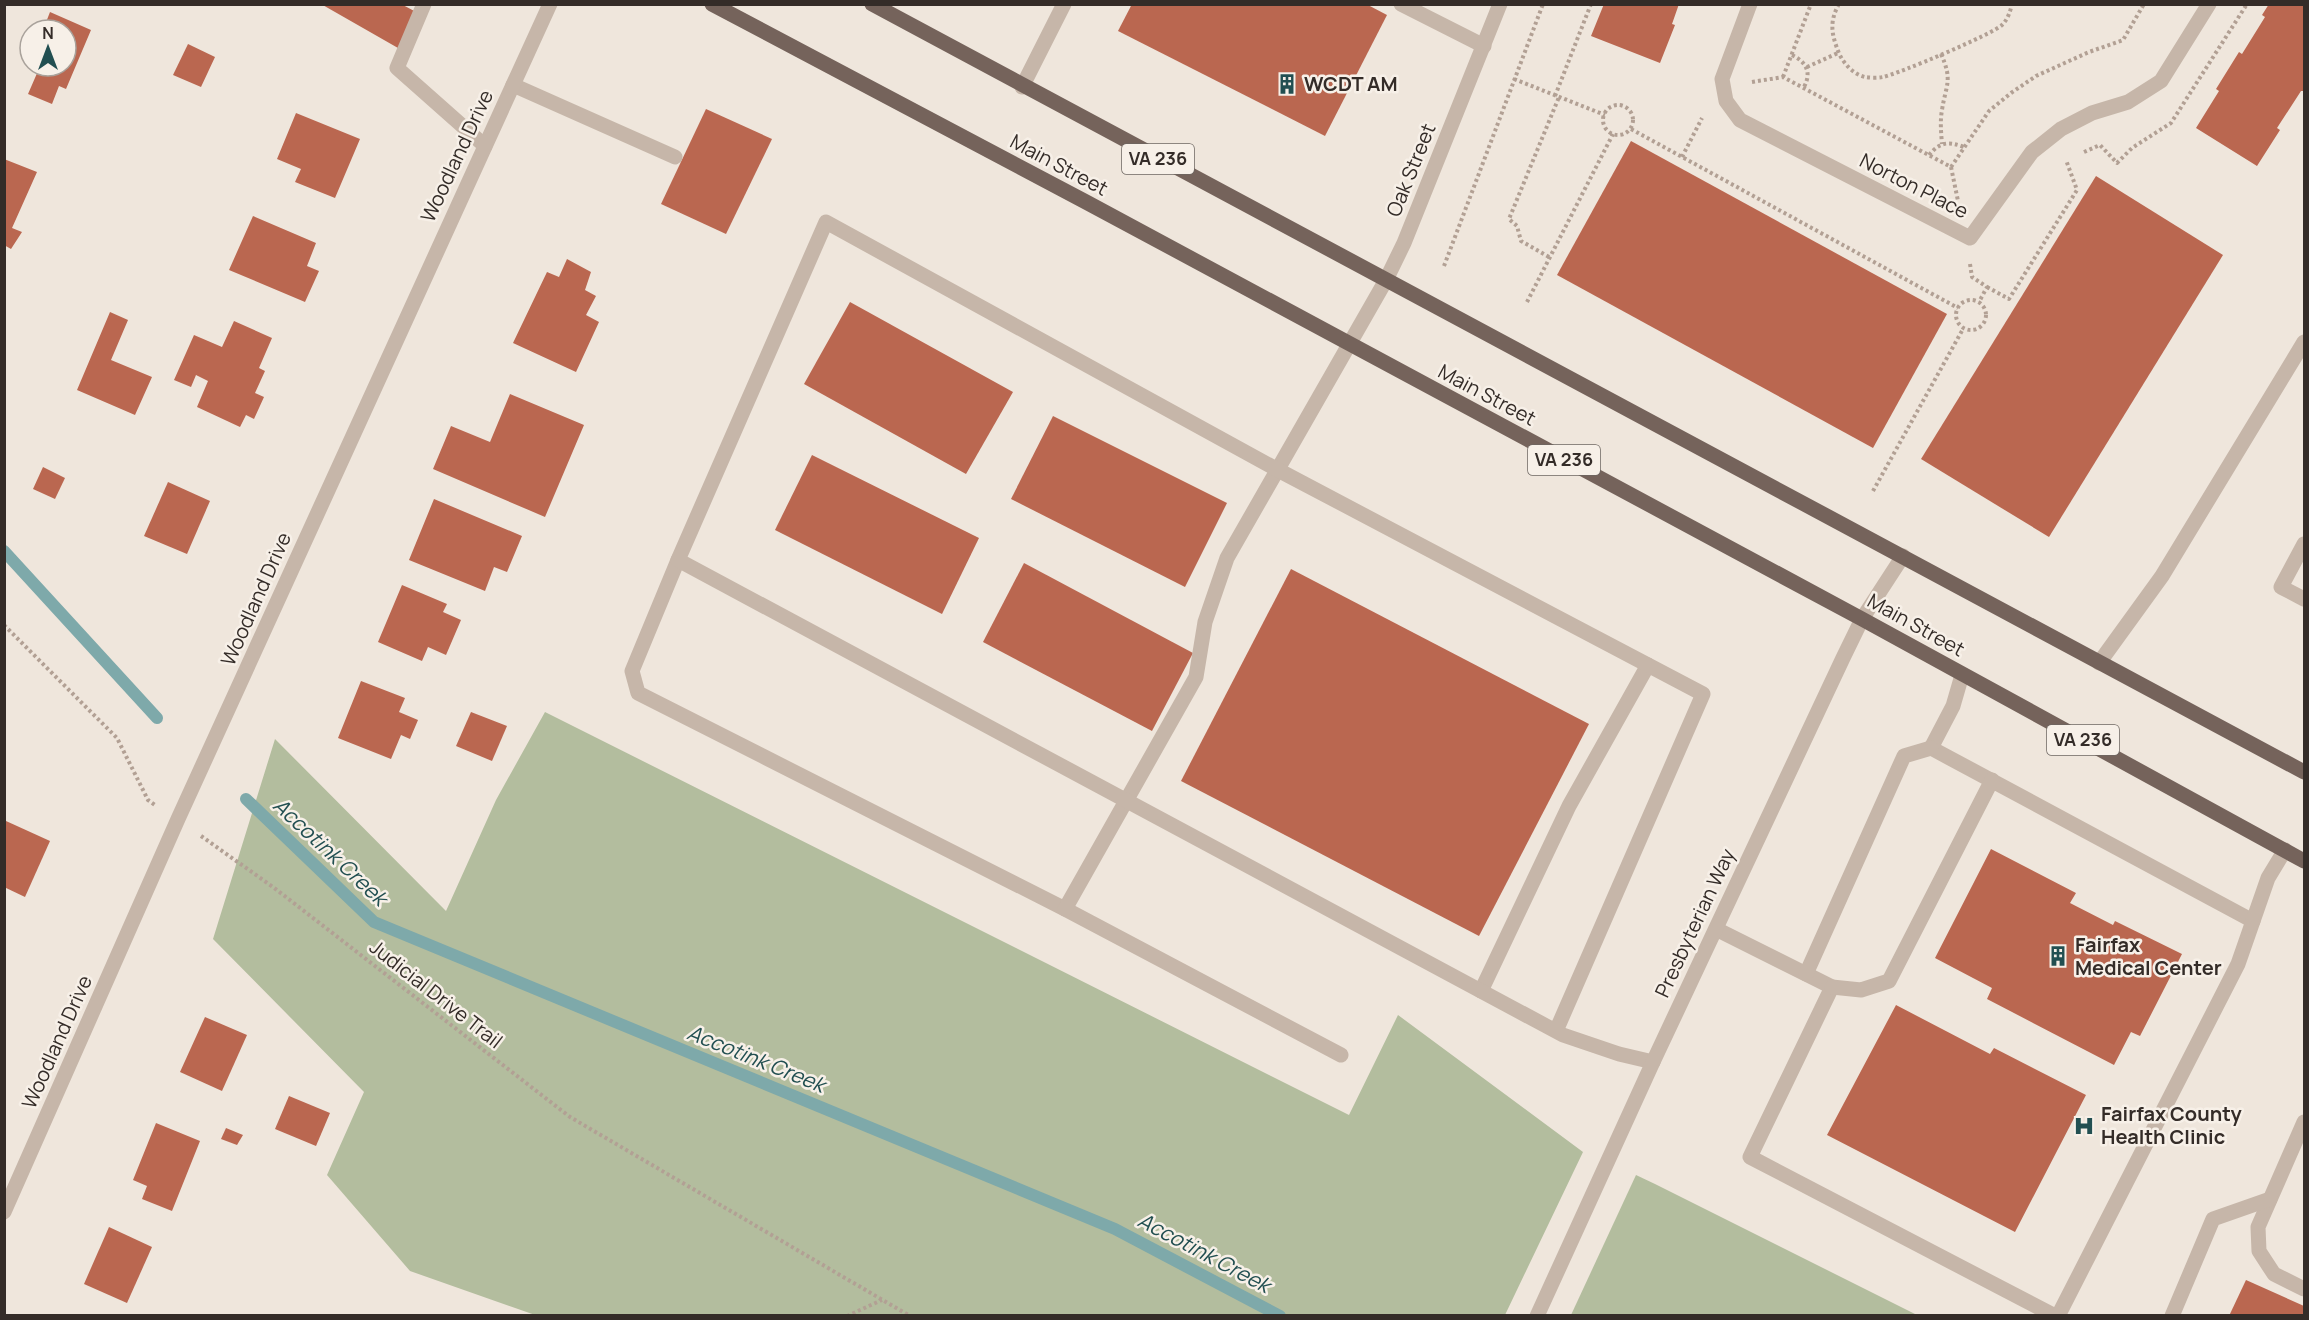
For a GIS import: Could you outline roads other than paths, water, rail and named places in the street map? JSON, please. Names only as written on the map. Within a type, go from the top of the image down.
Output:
[{"type":"main road","name":"Main Street","points":[[711,4],[1862,619],[2304,861]]},
{"type":"main road","name":"VA 236","points":[[872,4],[1022,87],[2304,772]]},
{"type":"street","points":[[424,4],[397,68],[485,146]]},
{"type":"street","name":"Woodland Drive","points":[[4,1212],[178,819],[550,4]]},
{"type":"street","points":[[1022,87],[1064,4]]},
{"type":"street","points":[[1401,4],[1484,46]]},
{"type":"street","name":"Oak Street","points":[[1065,909],[1196,676],[1205,622],[1227,558],[1386,280],[1404,243],[1500,4]]},
{"type":"street","name":"Norton Place","points":[[1750,4],[1722,80],[1726,101],[1740,120],[1970,238],[2032,152],[2039,146],[2061,129],[2092,112],[2128,102],[2161,81],[2210,4]]},
{"type":"street","points":[[513,85],[675,158]]},
{"type":"street","points":[[1341,1055],[1065,909],[638,693],[632,671],[826,222],[1278,470],[1703,694],[1556,1031]]},
{"type":"street","points":[[2099,663],[2162,576],[2304,342]]},
{"type":"street","points":[[2304,544],[2281,587],[2304,599]]},
{"type":"street","name":"Presbyterian Way","points":[[1537,1316],[1653,1062],[1862,619],[1903,556]]},
{"type":"street","points":[[678,560],[1556,1031],[1619,1054],[1653,1062]]},
{"type":"street","points":[[1481,991],[1569,806],[1648,665]]},
{"type":"street","points":[[1931,748],[1953,706],[1962,675]]},
{"type":"street","points":[[1806,974],[1904,756],[1931,748],[2253,921]]},
{"type":"street","points":[[1716,928],[1832,987],[1861,990],[1889,981],[1992,780]]},
{"type":"street","points":[[1832,987],[1750,1157],[2057,1316],[2238,964],[2268,878],[2285,850]]},
{"type":"street","points":[[2304,1122],[2258,1227],[2259,1251],[2274,1274],[2304,1289]]},
{"type":"street","points":[[2172,1316],[2213,1219],[2270,1199]]},
{"type":"waterway","name":"Accotink Creek","points":[[4,551],[157,718]]},
{"type":"waterway","name":"Accotink Creek","points":[[246,799],[374,922],[1115,1229],[1280,1316]]},
{"type":"place","name":"WCDT AM","points":[[1287,84]]},
{"type":"place","name":"Fairfax Medical Center","points":[[2058,956]]},
{"type":"place","name":"Fairfax County Health Clinic","points":[[2084,1126]]}]
